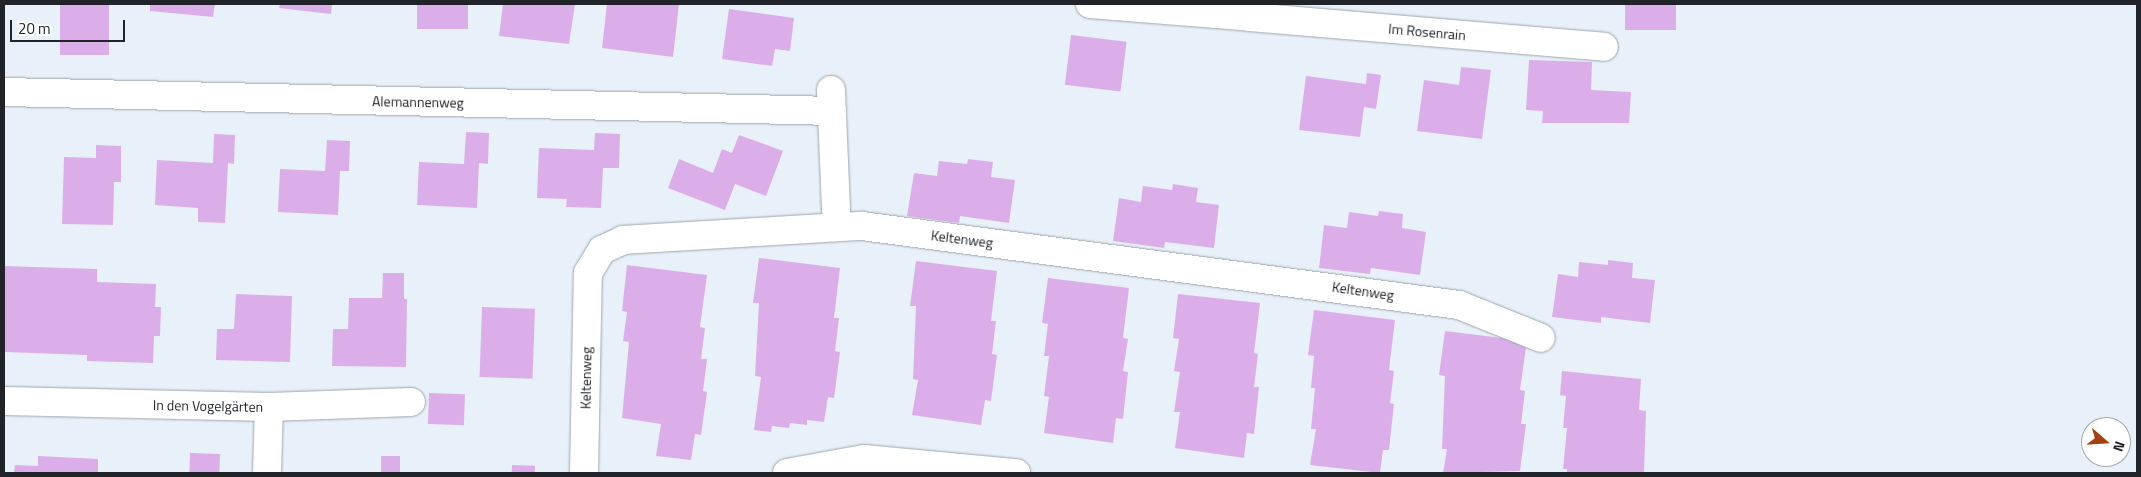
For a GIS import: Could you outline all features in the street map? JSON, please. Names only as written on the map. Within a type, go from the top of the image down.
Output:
[{"type":"street","name":"Im Rosenrain","points":[[1090,4],[1250,11],[1604,46]]},
{"type":"street","name":"Alemannenweg","points":[[4,92],[831,101],[836,211]]},
{"type":"street","name":"Keltenweg","points":[[584,473],[588,273],[602,250],[623,240],[862,226],[1459,305],[1541,338]]},
{"type":"street","name":"In den Vogelgärten","points":[[4,401],[269,407],[411,402]]},
{"type":"street","points":[[267,473],[269,407]]},
{"type":"street","points":[[787,473],[864,459],[1016,473]]},
{"type":"building","points":[[60,4],[109,4],[109,55],[60,55]]},
{"type":"building","points":[[150,4],[215,4],[213,17],[150,11]]},
{"type":"building","points":[[280,4],[332,4],[331,14],[279,8]]},
{"type":"building","points":[[417,4],[468,4],[468,29],[417,29]]},
{"type":"building","points":[[503,4],[575,4],[569,44],[499,36]]},
{"type":"building","points":[[607,4],[679,4],[673,57],[602,48]]},
{"type":"building","points":[[1625,4],[1676,4],[1676,30],[1625,30]]},
{"type":"building","points":[[729,9],[794,18],[790,51],[775,49],[772,66],[722,59]]},
{"type":"building","points":[[1071,35],[1127,42],[1120,91],[1065,85]]},
{"type":"building","points":[[1529,60],[1592,62],[1591,90],[1631,92],[1629,123],[1542,123],[1543,111],[1526,110]]},
{"type":"building","points":[[1461,67],[1491,70],[1482,139],[1417,131],[1424,80],[1459,85]]},
{"type":"building","points":[[1367,73],[1381,75],[1376,109],[1364,107],[1360,137],[1299,130],[1306,76],[1366,84]]},
{"type":"building","points":[[466,132],[489,133],[488,164],[479,163],[477,208],[417,205],[419,162],[464,164]]},
{"type":"building","points":[[595,133],[620,134],[619,168],[603,168],[601,208],[566,207],[567,199],[537,198],[539,148],[594,150]]},
{"type":"building","points":[[214,134],[235,135],[234,164],[228,163],[225,223],[198,222],[198,208],[155,205],[157,160],[213,163]]},
{"type":"building","points":[[739,135],[783,151],[766,196],[735,184],[725,210],[668,188],[679,159],[713,173],[722,149],[732,153]]},
{"type":"building","points":[[327,140],[350,141],[349,171],[340,171],[338,215],[278,212],[280,169],[325,171]]},
{"type":"building","points":[[96,145],[121,146],[121,182],[114,182],[113,225],[62,224],[64,157],[96,158]]},
{"type":"building","points":[[968,159],[993,162],[991,177],[1015,180],[1009,223],[960,216],[959,223],[907,216],[914,173],[937,176],[939,161],[967,164]]},
{"type":"building","points":[[1173,184],[1198,188],[1196,202],[1219,205],[1214,248],[1165,242],[1164,248],[1113,241],[1119,198],[1141,202],[1143,186],[1172,190]]},
{"type":"building","points":[[1379,211],[1403,214],[1402,228],[1426,232],[1420,275],[1371,268],[1370,274],[1319,268],[1324,225],[1347,228],[1349,212],[1378,216]]},
{"type":"building","points":[[759,258],[840,268],[834,318],[839,318],[835,351],[840,352],[834,398],[828,397],[824,422],[807,420],[807,425],[790,423],[789,428],[772,426],[771,432],[754,430],[761,377],[755,376],[759,303],[753,303]]},
{"type":"building","points":[[1608,260],[1633,263],[1632,278],[1655,280],[1650,323],[1601,317],[1601,323],[1552,317],[1558,274],[1578,277],[1579,262],[1608,265]]},
{"type":"building","points":[[916,261],[997,271],[991,321],[996,321],[992,354],[997,355],[991,401],[985,400],[981,425],[912,415],[918,380],[913,379],[916,306],[910,306]]},
{"type":"building","points":[[627,265],[707,275],[700,327],[705,328],[701,359],[707,359],[703,391],[707,392],[701,435],[695,434],[691,460],[656,456],[661,424],[622,418],[629,342],[623,341],[627,312],[622,311]]},
{"type":"building","points":[[4,266],[97,269],[97,282],[156,284],[155,307],[161,307],[160,336],[154,336],[153,363],[87,361],[87,355],[4,352]]},
{"type":"building","points":[[383,273],[404,273],[404,299],[407,299],[406,367],[332,366],[333,329],[348,329],[349,298],[382,298]]},
{"type":"building","points":[[1048,278],[1129,288],[1123,338],[1128,339],[1123,371],[1128,372],[1123,419],[1116,418],[1113,443],[1044,433],[1049,397],[1044,396],[1049,356],[1044,356],[1048,324],[1042,323]]},
{"type":"building","points":[[236,294],[292,296],[290,362],[216,360],[217,329],[234,329]]},
{"type":"building","points":[[1178,294],[1260,303],[1254,353],[1258,354],[1254,387],[1259,387],[1254,434],[1247,433],[1244,458],[1175,448],[1180,412],[1174,412],[1180,372],[1174,371],[1179,339],[1173,338]]},
{"type":"building","points":[[482,307],[535,309],[533,379],[480,377]]},
{"type":"building","points":[[1314,310],[1395,320],[1389,370],[1394,371],[1390,403],[1394,404],[1389,450],[1383,450],[1380,473],[1310,465],[1316,429],[1311,429],[1315,388],[1311,388],[1314,356],[1308,355]]},
{"type":"building","points":[[1445,331],[1527,341],[1520,390],[1525,391],[1521,424],[1526,424],[1520,471],[1443,473],[1447,449],[1442,449],[1445,376],[1439,375]]},
{"type":"building","points":[[1562,371],[1641,379],[1639,410],[1646,411],[1644,473],[1567,473],[1567,469],[1563,469],[1567,428],[1563,428],[1566,396],[1560,395]]},
{"type":"building","points":[[429,393],[465,394],[464,425],[428,424]]},
{"type":"building","points":[[190,453],[220,454],[219,473],[189,473]]},
{"type":"building","points":[[38,456],[98,459],[98,473],[14,473],[15,465],[38,466]]},
{"type":"building","points":[[381,456],[400,456],[400,473],[381,473]]},
{"type":"building","points":[[512,465],[535,466],[535,473],[512,473]]}]
